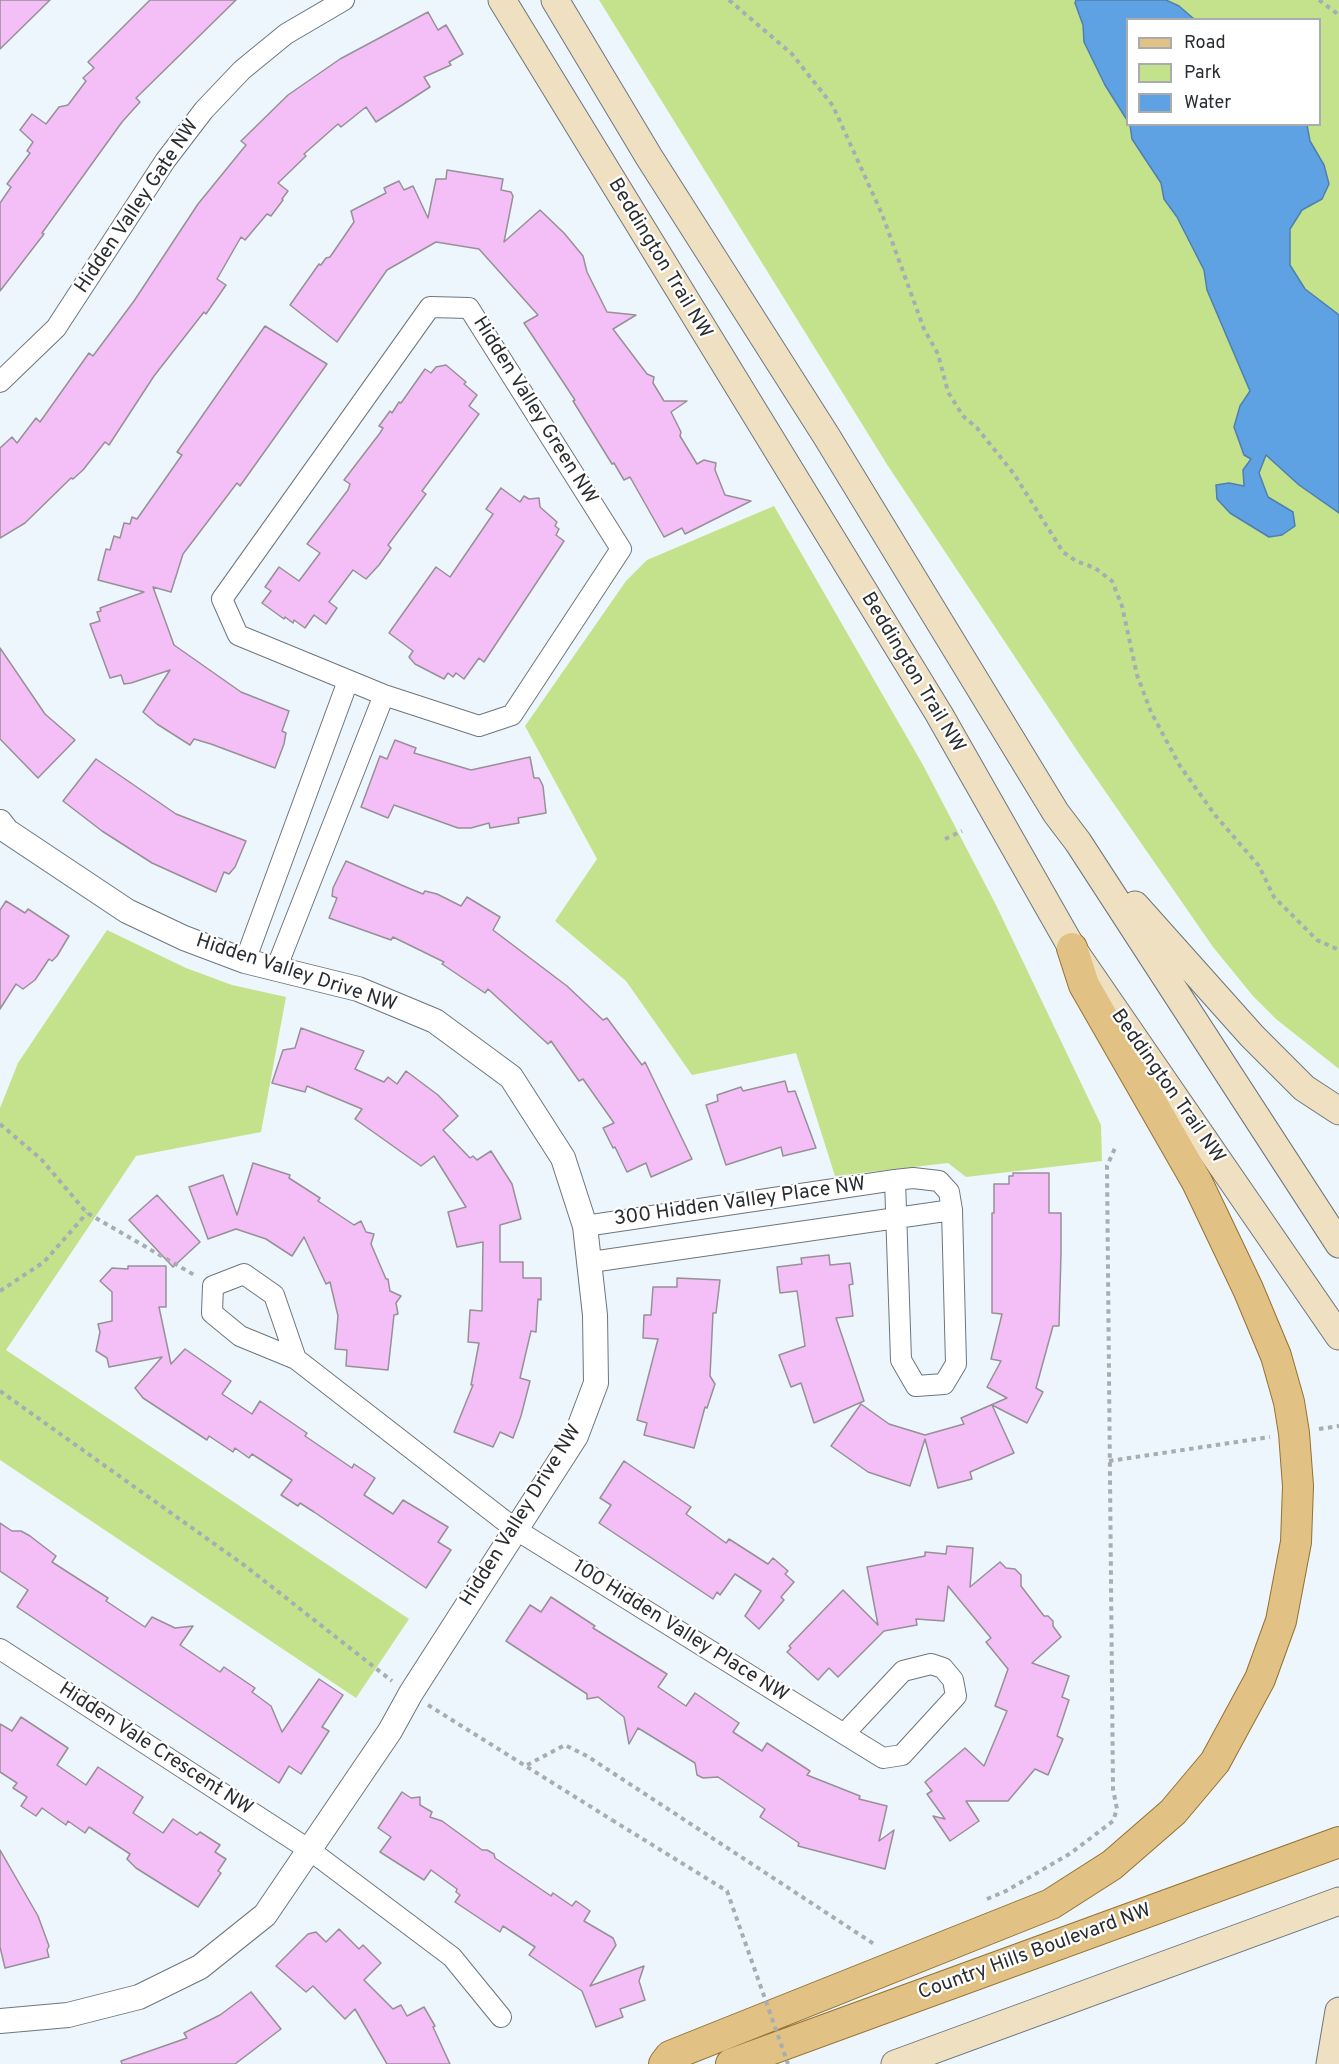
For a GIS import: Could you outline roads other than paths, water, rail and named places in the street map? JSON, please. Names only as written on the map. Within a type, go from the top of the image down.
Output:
[{"type":"main road","name":"Beddington Trail NW","points":[[502,0],[939,714],[1072,948],[1339,1336]]},
{"type":"main road","points":[[555,0],[649,157],[827,437],[1056,813],[1078,842],[1339,1244]]},
{"type":"main road","points":[[1078,842],[1252,1036],[1304,1088],[1339,1111]]},
{"type":"main road","points":[[664,2064],[670,2056],[1051,1904],[1112,1865],[1173,1812],[1215,1762],[1260,1679],[1281,1621],[1296,1542],[1298,1486],[1294,1433],[1276,1356],[1248,1289],[1197,1182],[1084,985],[1072,948]]},
{"type":"main road","name":"Country Hills Boulevard NW","points":[[731,2064],[1337,1843]]},
{"type":"main road","points":[[895,2064],[1339,1901]]},
{"type":"main road","points":[[1330,2064],[1339,2011]]},
{"type":"street","name":"Hidden Valley Gate NW","points":[[0,382],[56,328],[165,160],[204,110],[242,70],[286,34],[344,0]]},
{"type":"street","name":"Hidden Valley Green NW","points":[[430,307],[469,308],[621,549],[512,715],[479,726],[348,681],[238,635],[222,599],[430,307]]},
{"type":"street","points":[[245,961],[348,681]]},
{"type":"street","points":[[276,969],[384,694]]},
{"type":"street","name":"Hidden Valley Drive NW","points":[[0,2020],[68,2015],[139,1997],[200,1967],[265,1915],[311,1851],[390,1731],[411,1692],[576,1436],[596,1383],[591,1262],[585,1226],[563,1158],[511,1077],[435,1021],[358,990],[245,961],[184,938],[127,911],[2,831]]},
{"type":"street","name":"300 Hidden Valley Place NW","points":[[585,1226],[896,1180],[939,1181],[949,1192],[952,1210],[956,1364],[944,1384],[916,1386],[901,1360],[896,1180]]},
{"type":"street","name":"300 Hidden Valley Place NW","points":[[591,1262],[952,1210]]},
{"type":"street","name":"100 Hidden Valley Place NW","points":[[296,1359],[274,1295],[244,1274],[213,1286],[212,1313],[240,1336],[296,1359],[515,1529],[844,1734],[883,1758],[902,1755],[956,1696],[953,1680],[943,1668],[931,1664],[903,1671],[844,1734]]},
{"type":"street","name":"Hidden Vale Crescent NW","points":[[0,1649],[311,1851],[452,1957],[501,2017]]},
{"type":"water","points":[[1076,0],[1166,0],[1179,6],[1193,18],[1126,18],[1126,118],[1105,85],[1084,42],[1083,25]]},
{"type":"water","points":[[1130,126],[1307,126],[1310,141],[1324,165],[1329,184],[1322,199],[1302,210],[1290,229],[1290,265],[1305,289],[1339,315],[1339,513],[1299,485],[1266,455],[1259,473],[1268,497],[1293,512],[1295,526],[1282,535],[1269,537],[1230,513],[1217,499],[1216,485],[1229,483],[1244,486],[1243,470],[1251,459],[1244,455],[1234,427],[1240,406],[1250,391],[1207,290],[1204,270],[1177,217],[1164,199],[1161,183],[1132,139]]}]
